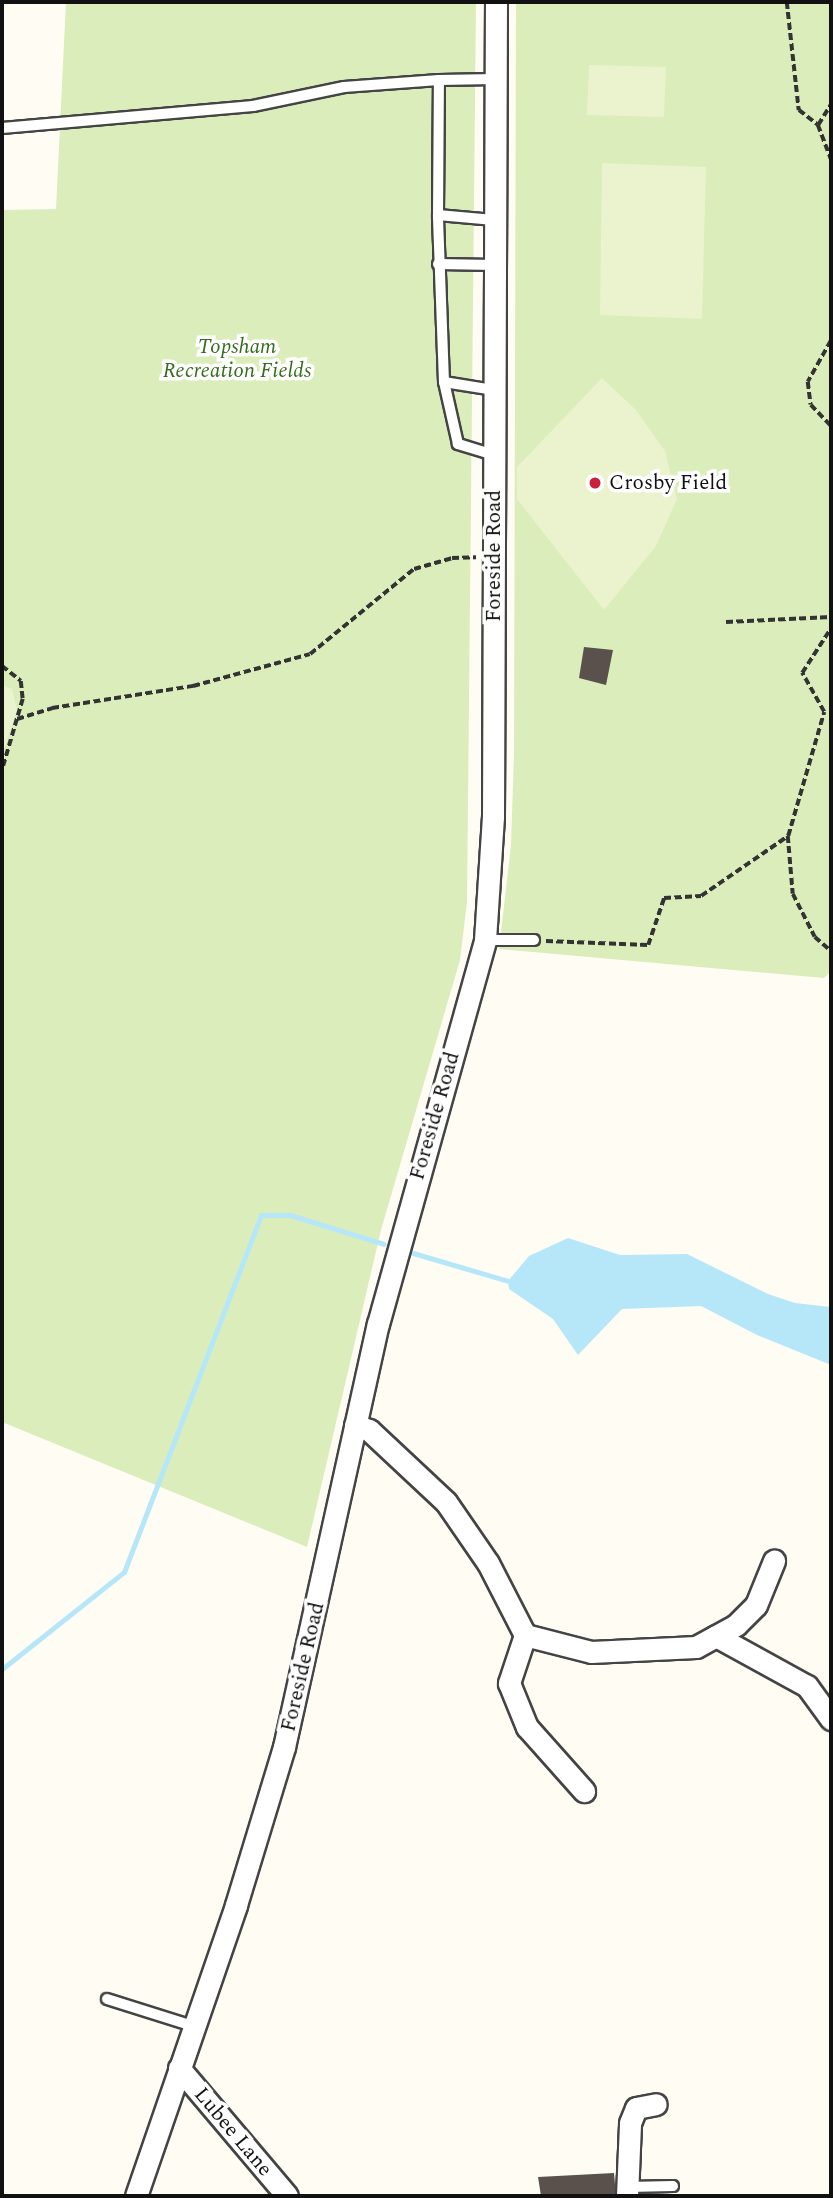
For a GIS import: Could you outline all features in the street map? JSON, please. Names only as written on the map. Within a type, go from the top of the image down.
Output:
[{"type":"street","name":"Foreside Road","points":[[136,2196],[284,1747],[381,1311],[485,940],[494,817],[496,2]]},
{"type":"street","points":[[355,1425],[369,1430],[446,1502],[488,1563],[524,1635],[509,1683],[527,1727],[584,1791]]},
{"type":"street","points":[[524,1635],[591,1652],[695,1647],[716,1636],[756,1605],[774,1562]]},
{"type":"street","points":[[716,1636],[807,1686],[831,1719]]},
{"type":"street","name":"Lubee Lane","points":[[179,2068],[287,2196]]},
{"type":"street","points":[[627,2192],[630,2123],[636,2108],[656,2104]]},
{"type":"lane","points":[[2,128],[253,106],[344,87],[495,79]]},
{"type":"lane","points":[[439,80],[438,264],[444,382],[458,444],[494,455]]},
{"type":"lane","points":[[438,215],[494,220]]},
{"type":"lane","points":[[438,264],[494,265]]},
{"type":"lane","points":[[444,382],[494,390]]},
{"type":"lane","points":[[485,940],[534,940]]},
{"type":"lane","points":[[107,1999],[193,2026]]},
{"type":"lane","points":[[627,2192],[673,2186]]},
{"type":"path","points":[[787,2],[799,110],[818,125],[831,159]]},
{"type":"path","points":[[818,125],[831,104]]},
{"type":"path","points":[[831,341],[807,382],[811,405],[831,426]]},
{"type":"path","points":[[17,719],[52,708],[193,686],[310,653],[414,569],[452,558],[481,557]]},
{"type":"path","points":[[726,622],[831,617]]},
{"type":"path","points":[[831,628],[802,673],[824,712],[788,836],[793,894],[815,937],[831,951]]},
{"type":"path","points":[[2,666],[21,681],[17,719],[2,771]]},
{"type":"path","points":[[534,940],[648,945],[664,898],[701,896],[788,836]]},
{"type":"green space","name":"Topsham Recreation Fields","points":[[66,2],[476,2],[467,902],[460,960],[381,1230],[307,1547],[2,1422],[2,210],[56,209]]},
{"type":"green space","points":[[516,2],[831,2],[831,971],[824,978],[499,949],[511,845],[514,755]]},
{"type":"green space","points":[[589,65],[666,67],[664,117],[587,115]]},
{"type":"green space","points":[[602,163],[706,167],[702,319],[600,315]]},
{"type":"green space","name":"Crosby Field","points":[[602,378],[636,410],[665,451],[677,499],[656,546],[604,610],[517,499],[517,467]]},
{"type":"green space","points":[[2,685],[12,689],[17,710],[2,755]]},
{"type":"water","points":[[568,1238],[620,1255],[687,1254],[768,1294],[795,1303],[831,1307],[831,1365],[757,1335],[701,1306],[622,1309],[578,1355],[553,1319],[509,1289],[508,1281],[529,1256]]},
{"type":"building","points":[[584,647],[613,650],[606,685],[579,678]]},
{"type":"building","points":[[614,2173],[616,2196],[541,2196],[538,2177]]},
{"type":"waterway","points":[[2,1669],[124,1572],[261,1215],[290,1215],[384,1244]]},
{"type":"waterway","points":[[413,1253],[508,1281]]},
{"type":"place","name":"Crosby Field","points":[[595,483]]}]
